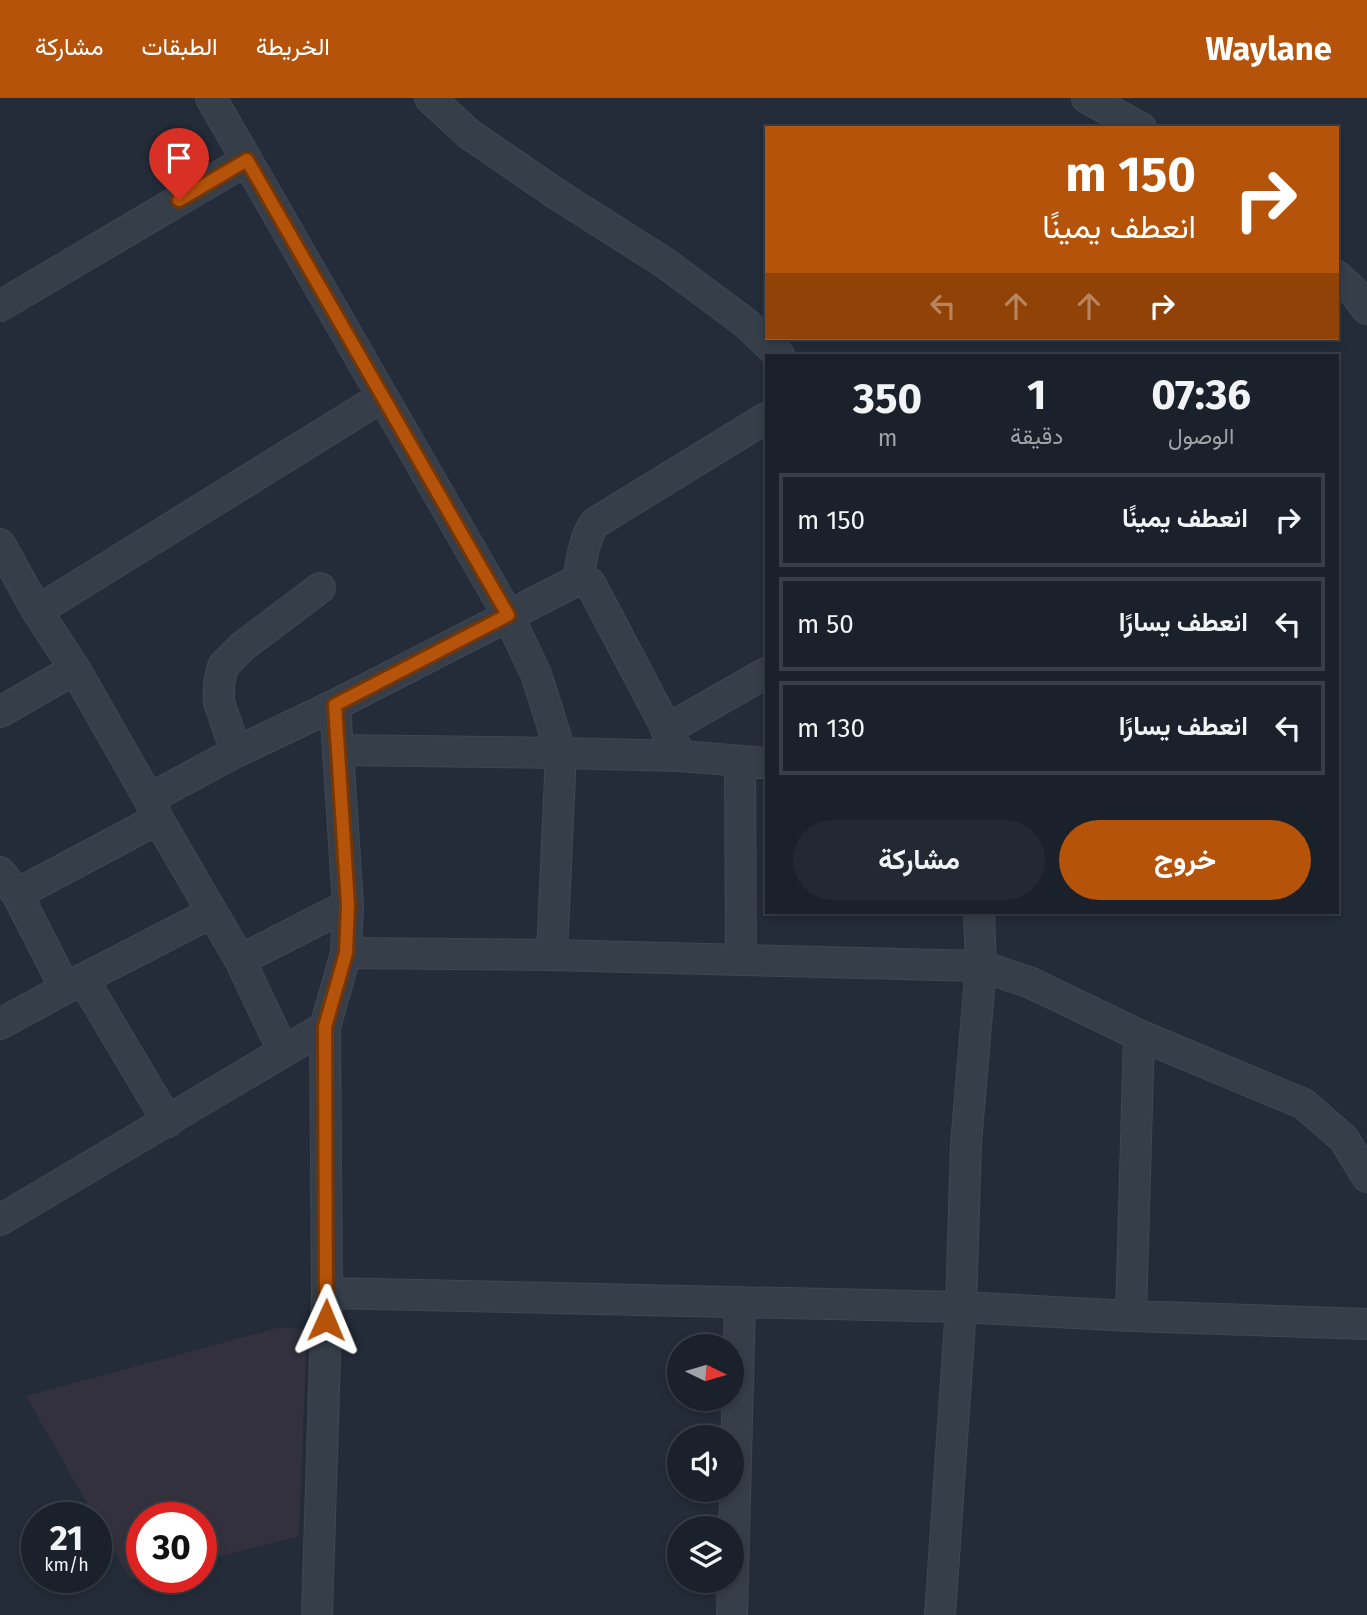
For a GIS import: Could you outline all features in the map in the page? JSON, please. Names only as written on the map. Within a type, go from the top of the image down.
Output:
[{"type":"street","points":[[211,98],[508,615],[536,674],[561,753],[551,956]]},
{"type":"street","points":[[430,98],[469,134],[665,263],[747,324],[778,354]]},
{"type":"street","points":[[1087,98],[1137,126]]},
{"type":"street","points":[[0,306],[247,160]]},
{"type":"street","points":[[1339,277],[1367,309]]},
{"type":"street","points":[[37,611],[382,397]]},
{"type":"street","points":[[578,580],[584,546],[595,523],[765,419]]},
{"type":"street","points":[[0,544],[37,611],[75,669],[240,960],[283,1051]]},
{"type":"street","points":[[168,1122],[8,883],[153,809],[236,752],[335,705],[578,580],[584,579],[590,583],[681,756]]},
{"type":"street","points":[[236,752],[219,702],[223,666],[243,646],[320,589]]},
{"type":"street","points":[[0,712],[75,669]]},
{"type":"street","points":[[666,730],[765,674]]},
{"type":"street","points":[[317,1615],[327,1293],[325,1027],[346,953],[348,905],[335,705]]},
{"type":"street","points":[[338,750],[681,756],[753,762],[741,960]]},
{"type":"street","points":[[240,960],[348,905]]},
{"type":"street","points":[[0,1024],[211,913]]},
{"type":"street","points":[[940,1615],[961,1307],[966,1144],[981,966],[979,914]]},
{"type":"street","points":[[346,953],[981,966],[1031,983],[1139,1035],[1304,1104],[1344,1139],[1367,1177]]},
{"type":"street","points":[[0,1220],[325,1027]]},
{"type":"street","points":[[1131,1315],[1139,1035]]},
{"type":"street","points":[[327,1293],[961,1307],[1367,1324]]},
{"type":"street","points":[[732,1615],[740,1301]]},
{"type":"shaded area","points":[[281,1327],[307,1330],[299,1536],[217,1557],[217,1502],[126,1502],[126,1572],[112,1548],[112,1502],[86,1502],[26,1396]]},
{"type":"route","points":[[179,200],[247,160],[508,615],[335,705],[348,905],[346,953],[325,1027],[326,1320]]}]
